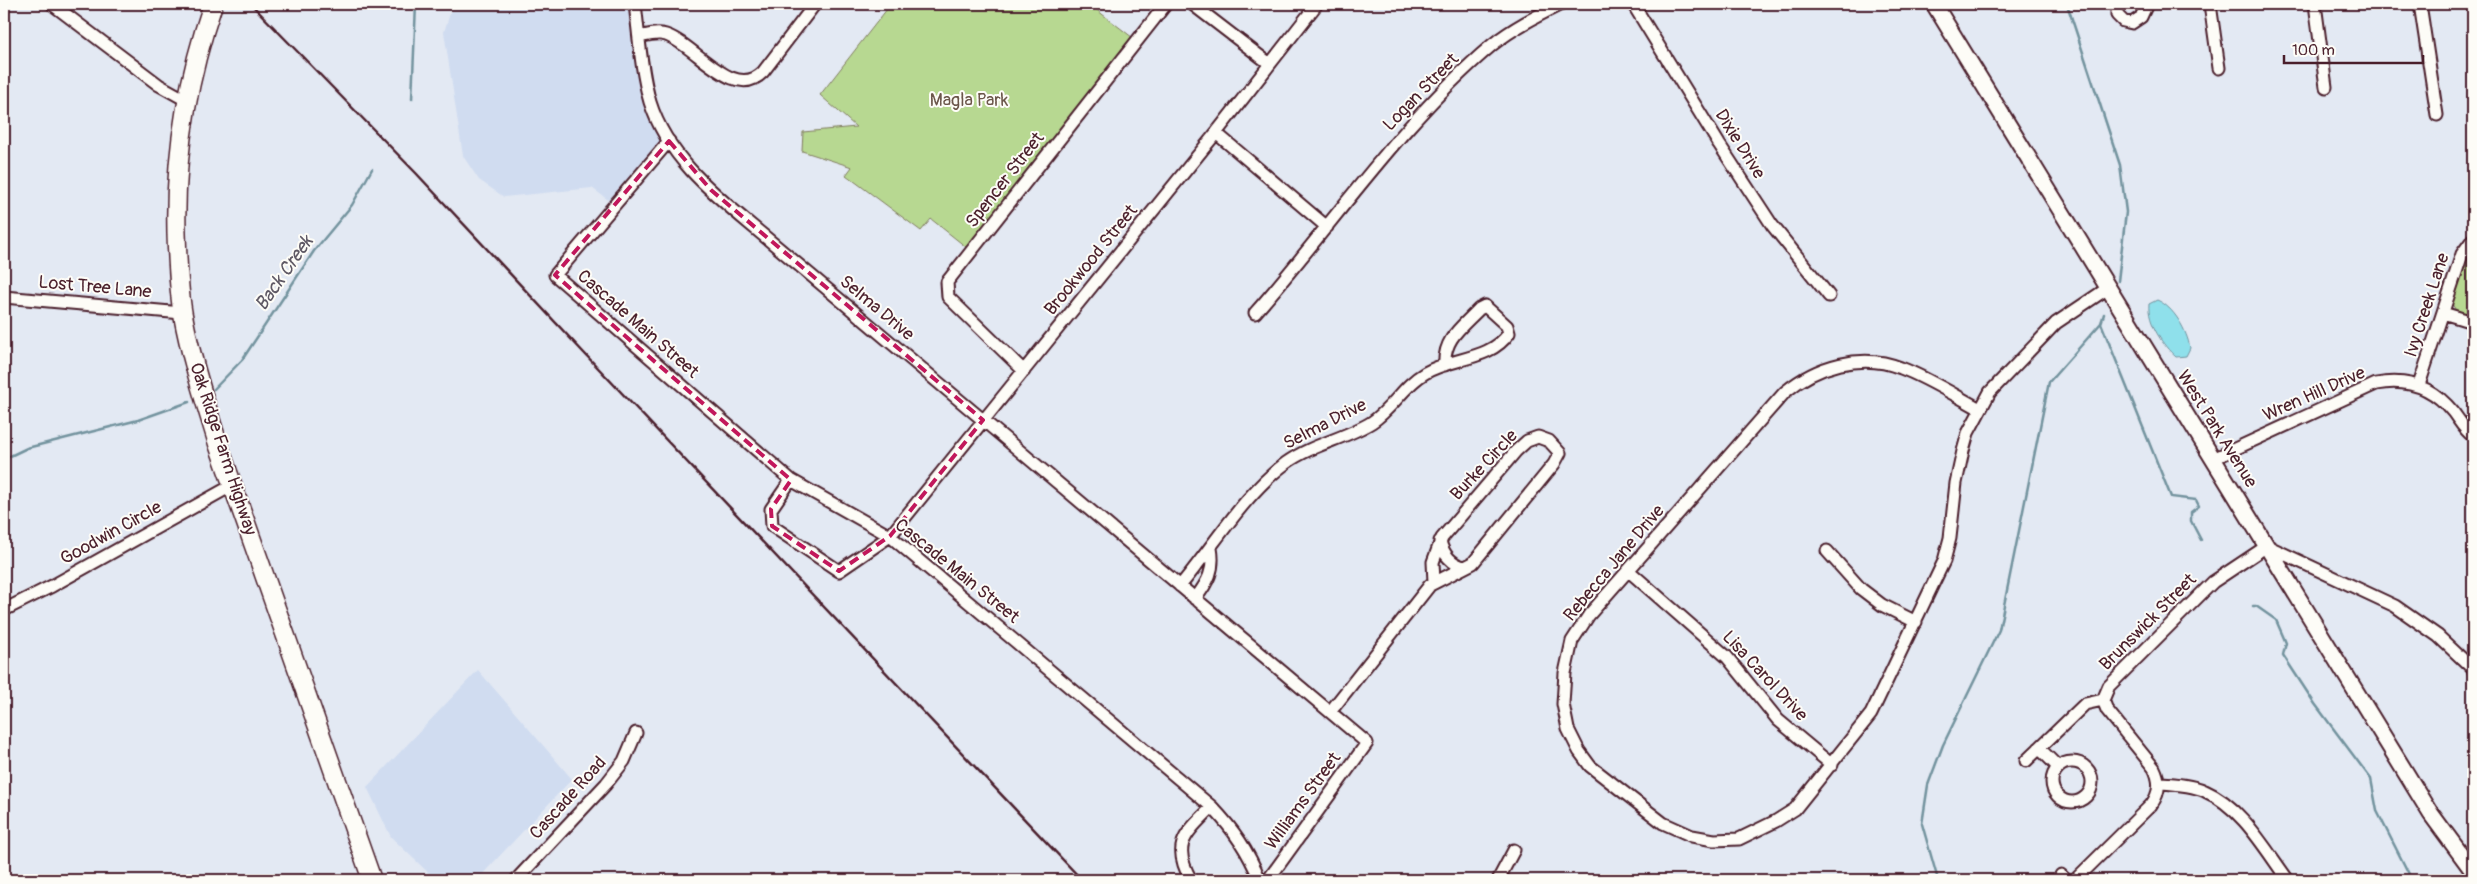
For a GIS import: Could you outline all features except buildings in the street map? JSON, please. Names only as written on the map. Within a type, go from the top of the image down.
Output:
[{"type":"main road","name":"Oak Ridge Farm Highway","points":[[213,4],[195,60],[186,100],[176,174],[177,244],[182,313],[197,377],[233,485],[372,880]]},
{"type":"main road","name":"West Park Avenue","points":[[1934,4],[2431,814],[2473,871]]},
{"type":"street","points":[[52,4],[159,85],[186,100]]},
{"type":"street","name":"Selma Drive","points":[[635,4],[651,103],[669,141],[691,170],[711,190],[1367,743]]},
{"type":"street","points":[[639,37],[664,34],[689,47],[731,79],[748,82],[757,78],[763,72],[816,4]]},
{"type":"street","name":"Spencer Street","points":[[1024,371],[948,297],[947,282],[1166,4]]},
{"type":"street","points":[[1192,4],[1270,64]]},
{"type":"street","name":"Brookwood Street","points":[[791,480],[771,509],[772,526],[839,571],[890,536],[1216,134],[1317,4]]},
{"type":"street","name":"Logan Street","points":[[1255,313],[1398,139],[1464,71],[1494,44],[1527,22],[1560,4]]},
{"type":"street","name":"Dixie Drive","points":[[1633,4],[1719,144],[1772,225],[1829,296]]},
{"type":"street","points":[[2117,4],[2117,14],[2124,21],[2132,23],[2141,17],[2147,4]]},
{"type":"street","points":[[2210,4],[2219,68]]},
{"type":"street","points":[[2315,4],[2326,87]]},
{"type":"street","points":[[2420,4],[2437,115]]},
{"type":"street","points":[[1216,134],[1326,227]]},
{"type":"street","name":"Cascade Main Street","points":[[669,141],[555,275],[791,480],[890,536],[1212,807],[1240,839],[1249,854],[1260,880]]},
{"type":"street","name":"Ivy Creek Lane","points":[[2418,385],[2462,254],[2473,239]]},
{"type":"street","name":"Rebecca Jane Drive","points":[[1980,408],[1900,367],[1873,362],[1846,363],[1820,370],[1800,380],[1785,392],[1589,615],[1572,641],[1565,673],[1563,704],[1568,729],[1579,751],[1590,766],[1663,823],[1692,836],[1714,840],[1739,839],[1776,821],[1795,809],[1871,714],[1916,622],[1944,561],[1950,538],[1959,466],[1968,434],[1980,408],[1990,392],[2056,323],[2108,288]]},
{"type":"street","name":"Lost Tree Lane","points":[[4,297],[182,313]]},
{"type":"street","name":"Selma Drive","points":[[1180,586],[1259,488],[1287,462],[1306,451],[1360,430],[1375,420],[1425,373],[1485,353],[1502,344],[1509,333],[1507,326],[1485,306],[1479,309],[1449,340],[1444,351],[1445,365]]},
{"type":"street","points":[[2443,313],[2466,320],[2473,319]]},
{"type":"street","name":"Wren Hill Drive","points":[[2213,459],[2376,384],[2391,381],[2418,385],[2439,398],[2473,436]]},
{"type":"street","name":"Burke Circle","points":[[1330,712],[1434,582],[1473,563],[1554,464],[1560,453],[1556,447],[1543,437],[1527,441],[1440,541],[1433,562],[1434,582]]},
{"type":"street","name":"Goodwin Circle","points":[[4,610],[52,586],[233,485]]},
{"type":"street","points":[[1440,541],[1449,558],[1457,565],[1465,567]]},
{"type":"street","points":[[2267,546],[2395,606],[2438,636],[2473,669]]},
{"type":"street","name":"Brunswick Street","points":[[2159,783],[2154,768],[2114,720],[2103,700],[2114,680],[2191,602],[2234,566],[2267,546]]},
{"type":"street","points":[[1195,599],[1212,573],[1214,562],[1211,548]]},
{"type":"street","points":[[1828,551],[1861,589],[1882,605],[1916,622]]},
{"type":"street","name":"Lisa Carol Drive","points":[[1629,571],[1727,657],[1778,720],[1832,765]]},
{"type":"street","points":[[2026,761],[2085,704],[2103,700]]},
{"type":"street","name":"Cascade Road","points":[[516,880],[606,784],[624,761],[636,733]]},
{"type":"street","name":"Williams Street","points":[[1268,880],[1367,743]]},
{"type":"street","points":[[2039,748],[2058,767]]},
{"type":"street","points":[[2076,880],[2151,805],[2156,798],[2159,783],[2203,790],[2224,801],[2248,827],[2288,880]]},
{"type":"street","points":[[1191,880],[1183,865],[1180,853],[1182,842],[1189,830],[1212,807]]},
{"type":"street","points":[[1498,880],[1514,850]]},
{"type":"highlighted area","points":[[669,141],[711,190],[983,420],[890,536],[839,571],[772,526],[771,509],[791,480],[555,275]]},
{"type":"shaded area","points":[[453,4],[635,4],[645,78],[669,141],[615,205],[592,188],[504,197],[479,180],[463,156],[444,32]]},
{"type":"shaded area","points":[[478,670],[572,779],[477,880],[436,880],[391,837],[367,787]]},
{"type":"green space","name":"Magla Park","points":[[891,4],[1089,4],[1137,41],[971,251],[931,219],[921,231],[846,175],[852,167],[802,151],[803,132],[856,127],[820,95]]},
{"type":"green space","points":[[2473,247],[2473,313],[2467,315],[2457,312],[2452,304],[2464,261]]},
{"type":"water","points":[[2157,300],[2169,308],[2183,327],[2190,348],[2186,356],[2176,357],[2166,347],[2153,326],[2149,304]]},
{"type":"waterway","name":"Back Creek","points":[[412,99],[416,4]]},
{"type":"waterway","points":[[2067,4],[2120,165],[2126,212],[2118,281]]},
{"type":"waterway","name":"Back Creek","points":[[214,389],[242,360],[314,251],[352,205],[372,169]]},
{"type":"waterway","points":[[1938,880],[1922,824],[1928,785],[1943,745],[1999,630],[2049,382],[2101,323],[2104,314]]},
{"type":"waterway","points":[[2101,323],[2171,497],[2196,500],[2199,506],[2191,512],[2191,521],[2201,540]]},
{"type":"waterway","name":"Back Creek","points":[[4,459],[27,448],[138,420],[189,402]]},
{"type":"waterway","points":[[2253,606],[2256,606],[2276,620],[2286,643],[2283,655],[2315,704],[2371,779],[2377,811],[2412,880]]},
{"type":"railway","points":[[251,4],[416,173],[1082,880]]}]
